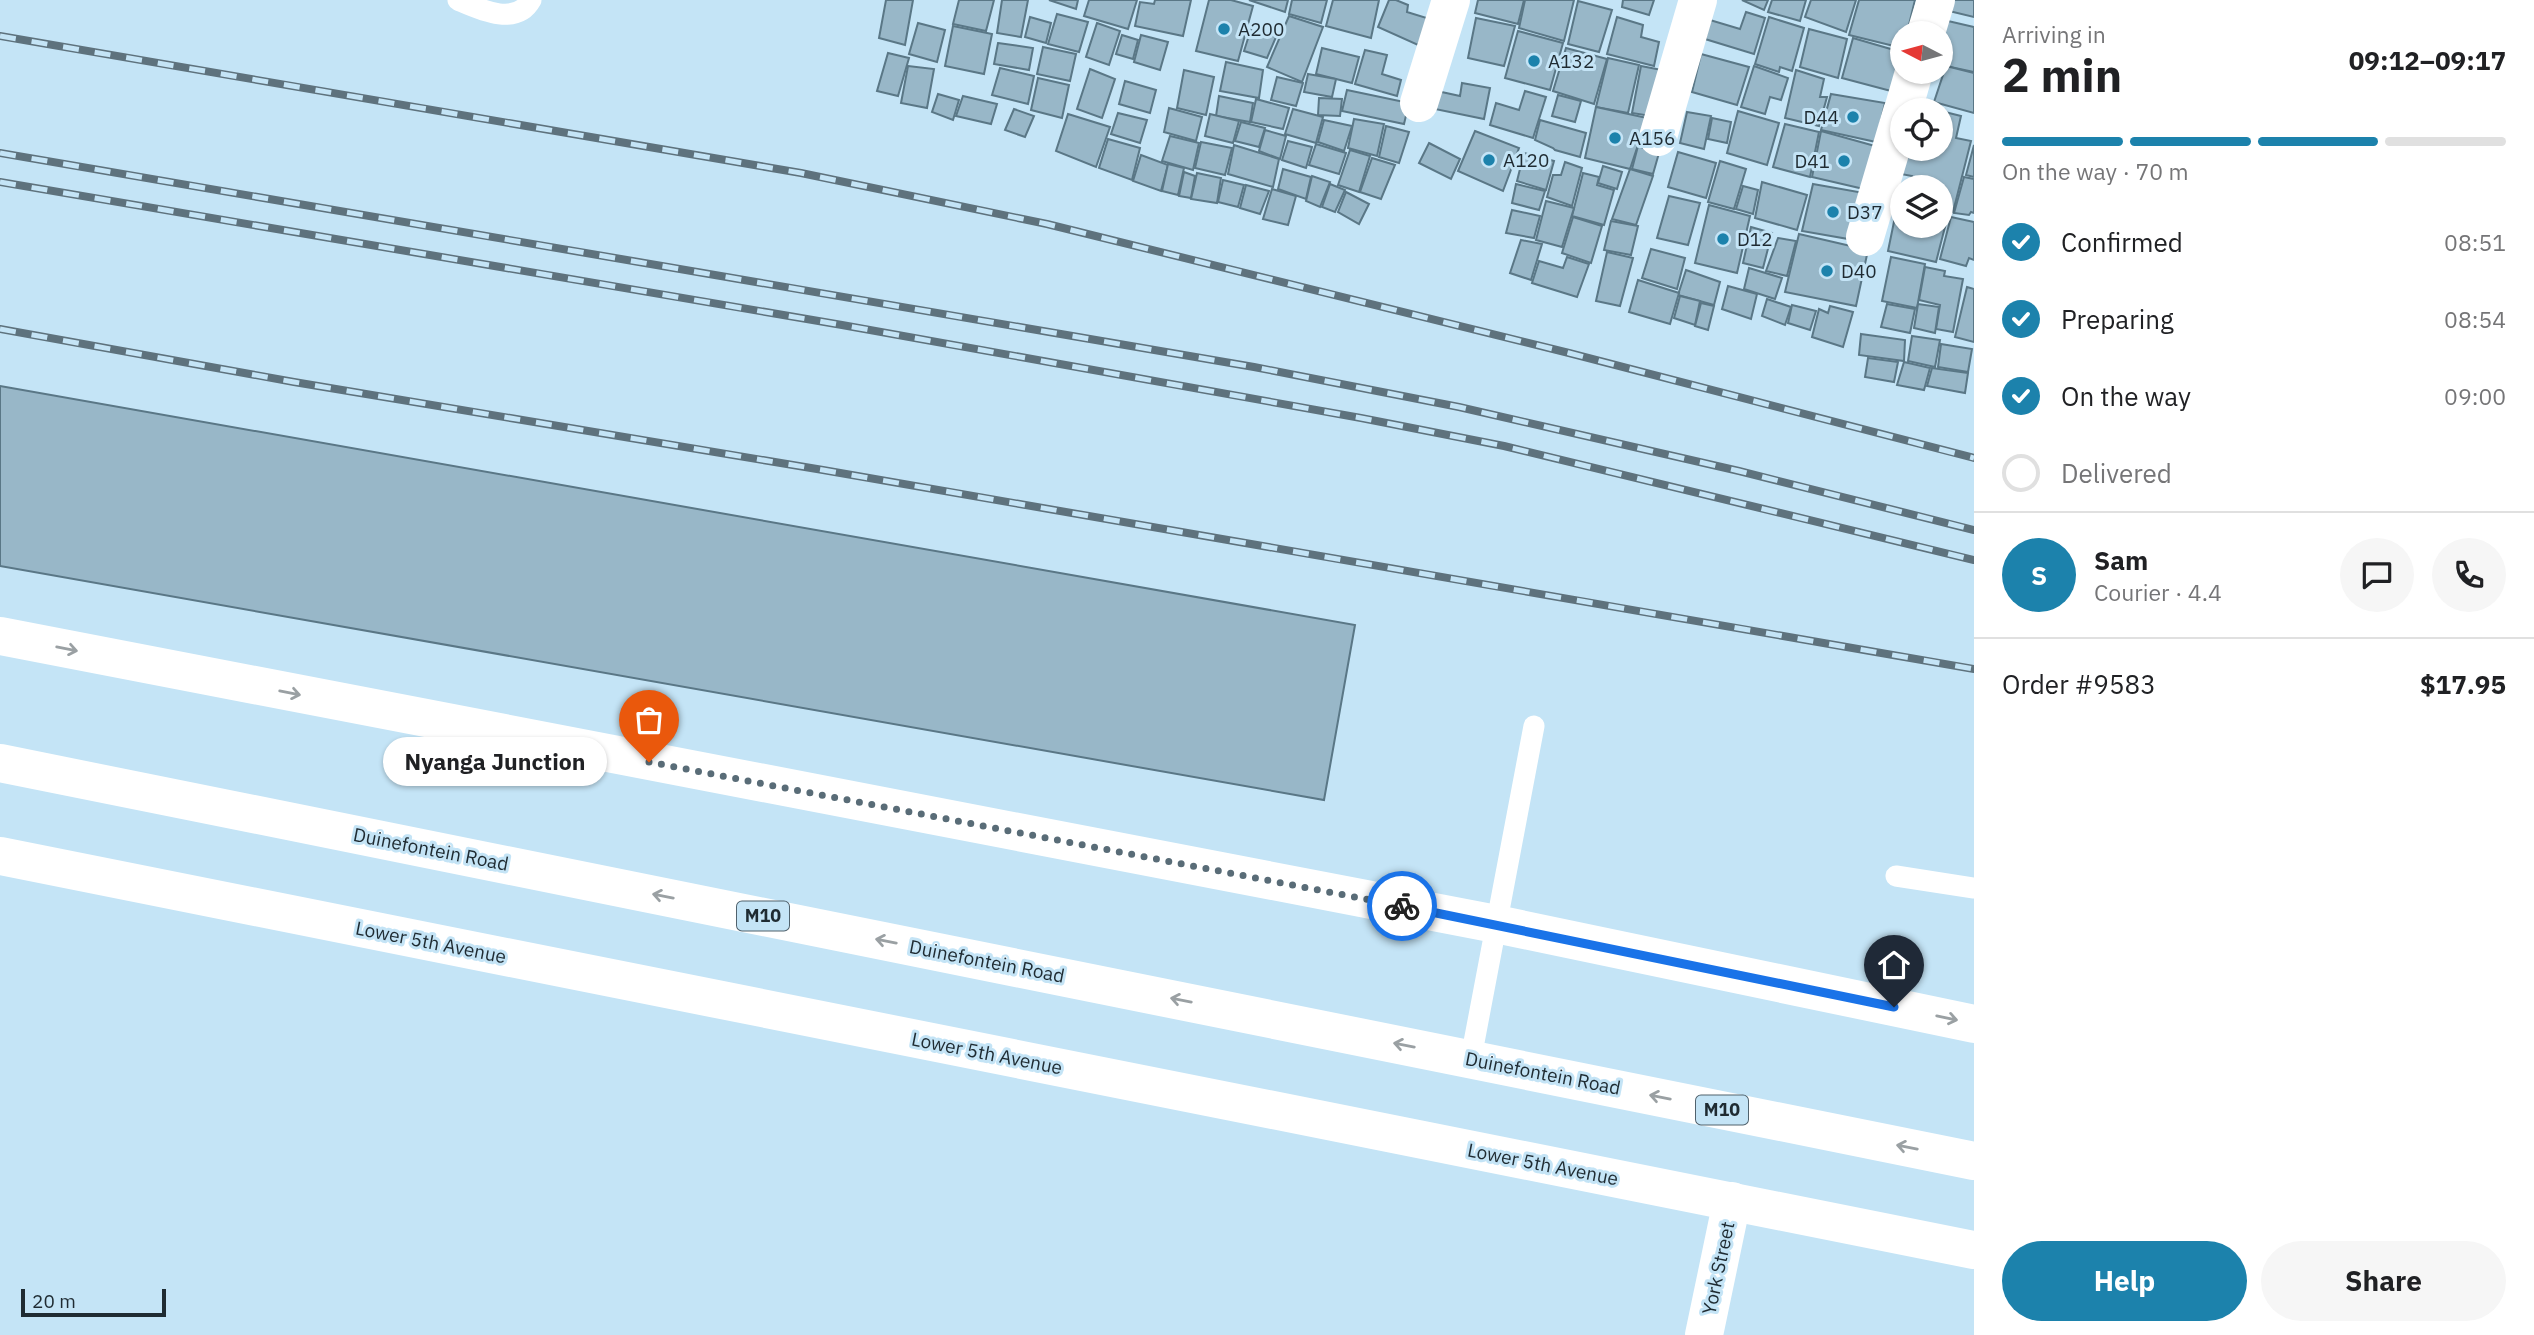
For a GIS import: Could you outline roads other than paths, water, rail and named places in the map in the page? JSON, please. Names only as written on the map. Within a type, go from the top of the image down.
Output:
[{"type":"main road","points":[[1419,103],[1451,0]]},
{"type":"main road","points":[[1658,137],[1698,0]]},
{"type":"main road","points":[[1930,21],[1936,0]]},
{"type":"main road","points":[[1865,237],[1890,154]]},
{"type":"main road","points":[[0,636],[1496,924],[1974,1024]]},
{"type":"main road","name":"Duinefontein Road","points":[[0,763],[1974,1161]]},
{"type":"main road","name":"Lower 5th Avenue","points":[[0,856],[1974,1250]]},
{"type":"main road","name":"York Street","points":[[1704,1335],[1732,1201]]},
{"type":"lane","points":[[458,0],[492,14],[511,14],[528,5],[531,0]]},
{"type":"lane","points":[[1471,1058],[1534,726]]},
{"type":"lane","points":[[1896,876],[1974,888]]},
{"type":"railway","points":[[0,36],[801,173],[1047,224],[1569,353],[1974,458]]},
{"type":"railway","points":[[0,153],[1254,367],[1459,407],[1739,471],[1974,530]]},
{"type":"railway","points":[[0,182],[842,325],[1361,418],[1504,446],[1974,560]]},
{"type":"railway","points":[[0,329],[294,382],[823,470],[1974,669]]},
{"type":"place","name":"A200","points":[[1224,29]]},
{"type":"place","name":"A132","points":[[1534,61]]},
{"type":"place","name":"D44","points":[[1853,117]]},
{"type":"place","name":"A156","points":[[1615,138]]},
{"type":"place","name":"A120","points":[[1489,160]]},
{"type":"place","name":"D41","points":[[1844,161]]},
{"type":"place","name":"D37","points":[[1833,212]]},
{"type":"place","name":"D12","points":[[1723,239]]},
{"type":"place","name":"D40","points":[[1827,271]]},
{"type":"place","name":"Nyanga Junction","points":[[649,762]]}]
